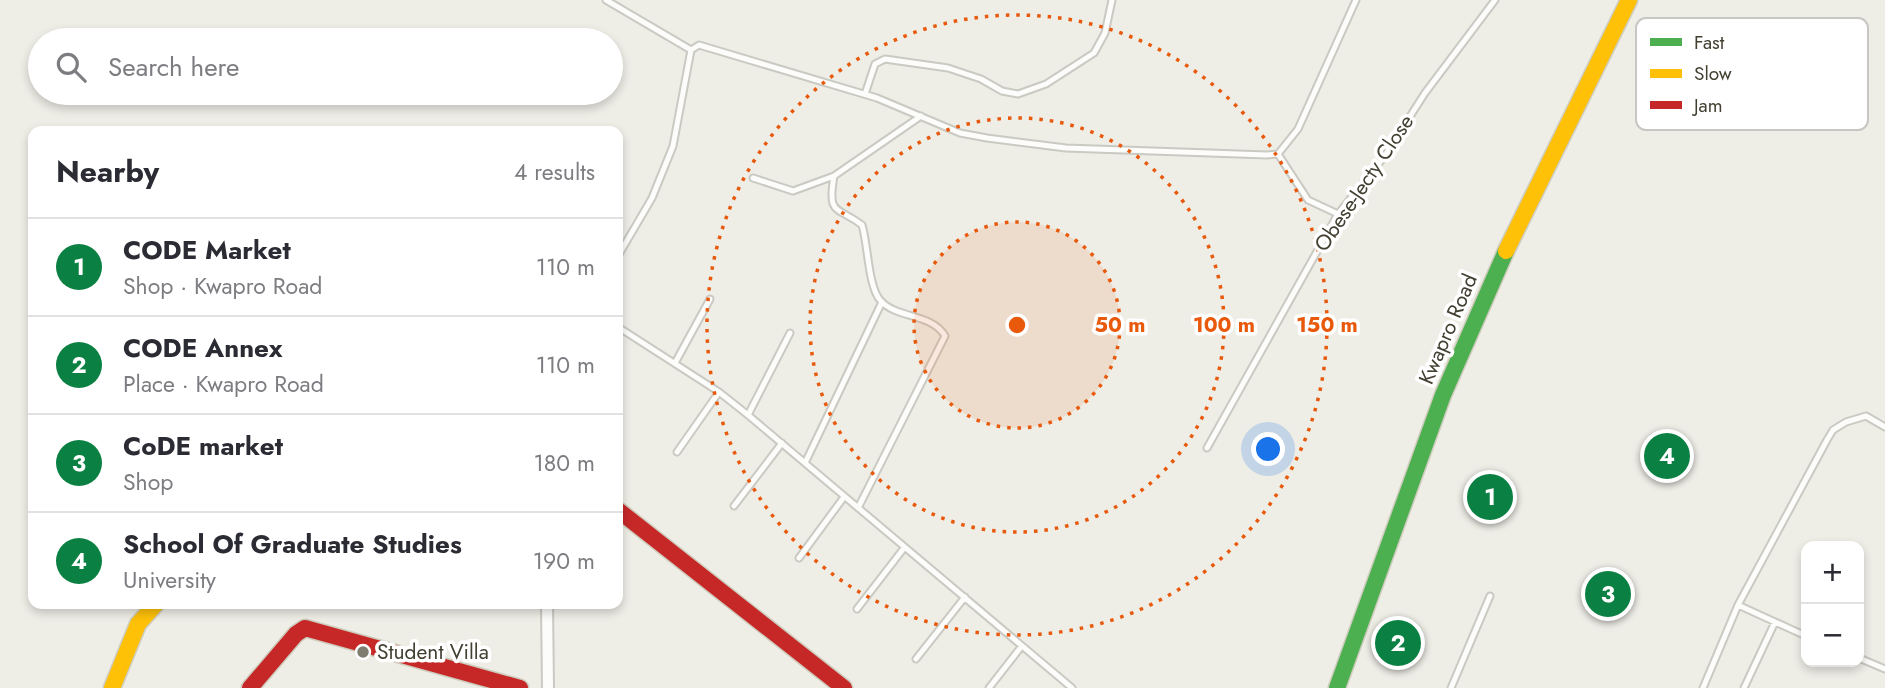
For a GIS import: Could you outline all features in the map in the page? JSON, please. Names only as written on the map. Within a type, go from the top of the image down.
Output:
[{"type":"street","name":"Kwapro Road","points":[[1337,688],[1443,395],[1493,277],[1629,0]]},
{"type":"street","points":[[623,514],[844,688]]},
{"type":"street","points":[[112,688],[138,624],[152,609]]},
{"type":"street","points":[[547,609],[548,688]]},
{"type":"street","points":[[250,688],[296,634],[305,628],[520,688]]},
{"type":"lane","points":[[606,0],[691,50]]},
{"type":"lane","points":[[865,94],[875,64],[886,59],[948,68],[1011,94],[1046,84],[1094,53],[1105,33],[1112,0]]},
{"type":"lane","points":[[1278,153],[1298,129],[1356,0]]},
{"type":"lane","name":"Obese-Jecty Close","points":[[1207,448],[1338,214],[1384,157],[1425,93],[1495,0]]},
{"type":"lane","points":[[691,50],[699,46],[865,94],[960,133],[1066,148],[1278,153]]},
{"type":"lane","points":[[623,247],[652,198],[673,146],[691,50]]},
{"type":"lane","points":[[753,178],[793,191],[834,176],[921,116]]},
{"type":"lane","points":[[1278,153],[1308,200],[1338,214]]},
{"type":"lane","points":[[834,176],[831,198],[839,213],[862,226],[875,292],[882,302],[932,323],[945,337],[858,508]]},
{"type":"lane","points":[[674,363],[710,299]]},
{"type":"lane","points":[[805,463],[882,302]]},
{"type":"lane","points":[[623,330],[719,392],[1072,688]]},
{"type":"lane","points":[[747,415],[790,333]]},
{"type":"lane","points":[[677,452],[719,392]]},
{"type":"lane","points":[[1703,688],[1738,605],[1833,430],[1846,422],[1866,416],[1885,427]]},
{"type":"lane","points":[[733,506],[782,443]]},
{"type":"lane","points":[[799,558],[844,497]]},
{"type":"lane","points":[[857,609],[904,548]]},
{"type":"lane","points":[[1451,688],[1490,596]]},
{"type":"lane","points":[[916,659],[965,597]]},
{"type":"lane","points":[[1738,605],[1801,634]]},
{"type":"lane","points":[[1744,688],[1775,622]]},
{"type":"lane","points":[[989,688],[1021,647]]},
{"type":"lane","points":[[1864,660],[1885,669]]},
{"type":"traffic: fast","points":[[1337,688],[1443,395],[1506,251]]},
{"type":"traffic: slow","points":[[1506,251],[1629,0]]},
{"type":"traffic: slow","points":[[112,688],[138,624],[152,609]]},
{"type":"traffic: jam","points":[[623,514],[844,688]]},
{"type":"traffic: jam","points":[[250,688],[296,634],[305,628],[520,688]]},
{"type":"place","name":"School Of Graduate Studies","points":[[1667,456]]},
{"type":"place","name":"CODE Market","points":[[1490,497]]},
{"type":"place","name":"CoDE market","points":[[1608,594]]},
{"type":"place","name":"CODE Annex","points":[[1398,643]]},
{"type":"place","name":"Student Villa","points":[[363,652]]}]
